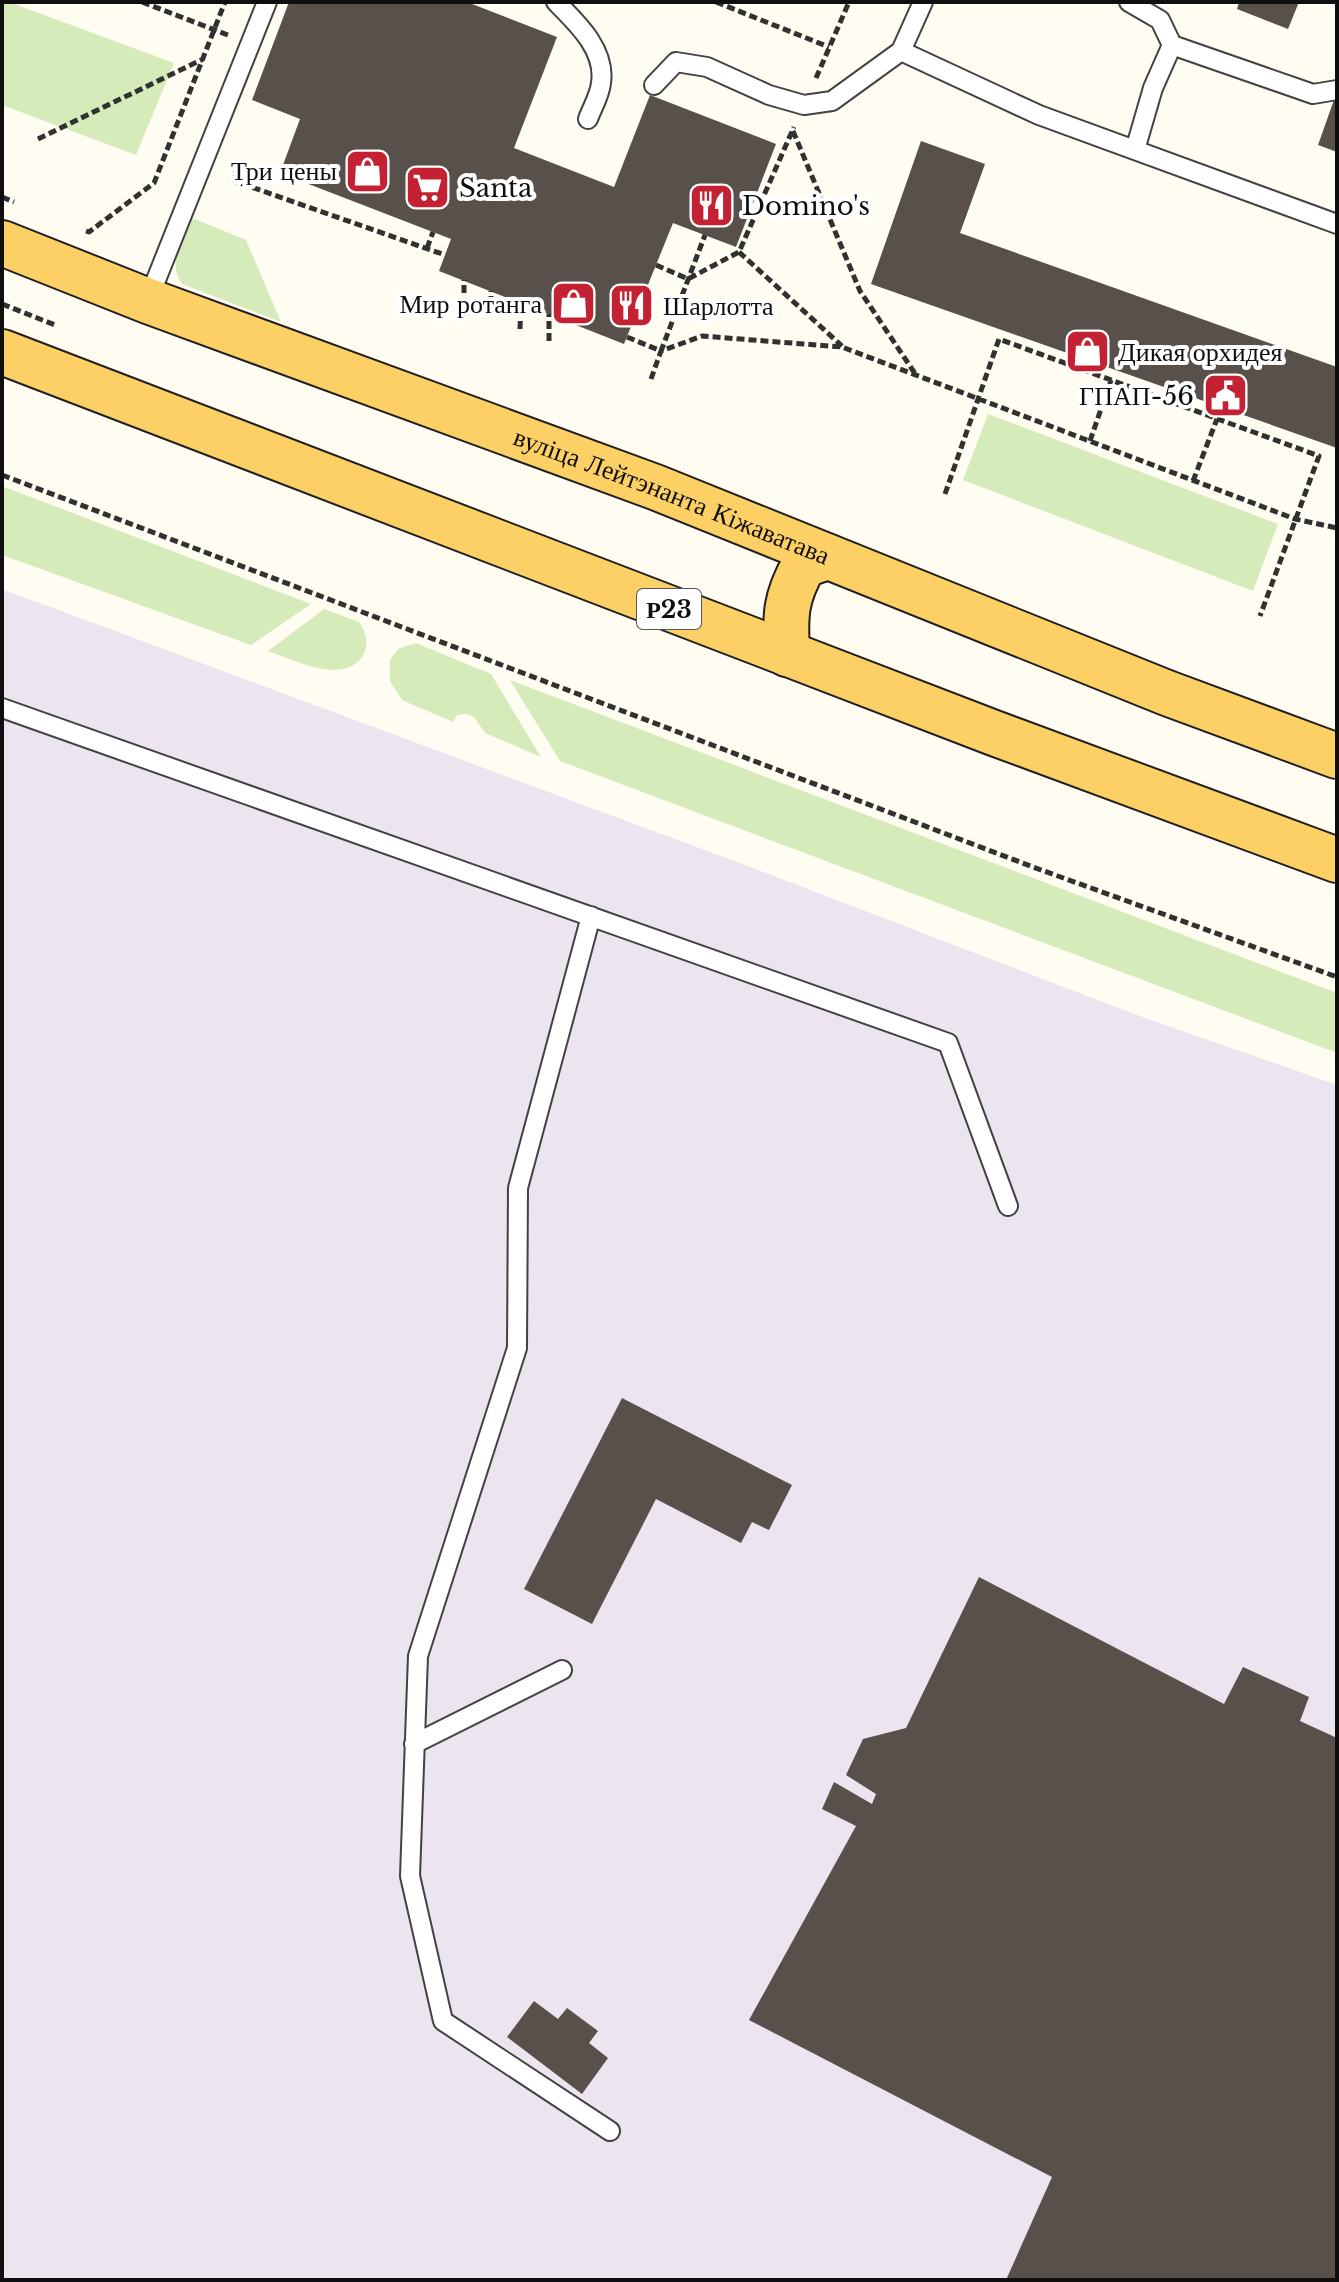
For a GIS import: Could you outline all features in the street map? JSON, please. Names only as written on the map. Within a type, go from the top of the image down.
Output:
[{"type":"main road","name":"вуліца Лейтэнанта Кіжаватава","points":[[2,243],[148,301],[641,481],[1167,693],[1337,756]]},
{"type":"main road","name":"Р23","points":[[2,352],[787,654],[1337,860]]},
{"type":"main road","points":[[787,654],[785,622],[790,589],[804,565],[828,557]]},
{"type":"lane","points":[[148,301],[267,2]]},
{"type":"lane","points":[[556,2],[582,28],[602,64],[601,86],[588,119]]},
{"type":"lane","points":[[654,85],[676,62],[707,67],[769,95],[804,105],[832,101],[901,51],[923,2]]},
{"type":"lane","points":[[1129,2],[1160,20],[1172,45],[1313,94],[1337,90]]},
{"type":"lane","points":[[1135,150],[1153,88],[1172,45]]},
{"type":"lane","points":[[901,51],[1039,115],[1337,224]]},
{"type":"lane","points":[[2,708],[948,1043],[1008,1206]]},
{"type":"lane","points":[[591,916],[518,1188],[517,1348],[418,1656],[410,1876],[443,2021],[610,2131]]},
{"type":"lane","points":[[414,1744],[562,1670]]},
{"type":"path","points":[[142,2],[215,30]]},
{"type":"path","points":[[89,232],[154,183],[225,2]]},
{"type":"path","points":[[716,2],[829,47]]},
{"type":"path","points":[[38,139],[204,58]]},
{"type":"path","points":[[792,130],[860,291],[916,375]]},
{"type":"path","points":[[233,164],[237,182],[445,255]]},
{"type":"path","points":[[427,248],[433,232]]},
{"type":"path","points":[[651,379],[705,235]]},
{"type":"path","points":[[688,279],[739,252],[842,347]]},
{"type":"path","points":[[656,265],[688,279]]},
{"type":"path","points":[[464,280],[464,305]]},
{"type":"path","points":[[491,291],[491,316]]},
{"type":"path","points":[[520,329],[521,303]]},
{"type":"path","points":[[2,304],[55,325]]},
{"type":"path","points":[[549,314],[549,341]]},
{"type":"path","points":[[627,337],[661,351],[702,336],[842,347],[1295,519],[1337,528]]},
{"type":"path","points":[[945,494],[999,339],[1319,456],[1260,616]]},
{"type":"path","points":[[1090,441],[1111,380]]},
{"type":"path","points":[[1193,481],[1217,419]]},
{"type":"path","points":[[2,475],[1033,867],[1337,977]]},
{"type":"shaded area","points":[[2,589],[745,865],[1145,1018],[1337,1085],[1337,2280],[2,2280]]},
{"type":"green space","points":[[2,2],[174,63],[136,155],[2,105]]},
{"type":"green space","points":[[190,217],[246,240],[281,322],[182,284],[176,259]]},
{"type":"green space","points":[[988,414],[1278,524],[1253,591],[963,480]]},
{"type":"green space","points":[[2,486],[311,604],[251,645],[2,555]]},
{"type":"green space","points":[[324,609],[359,622],[366,648],[353,665],[343,669],[317,668],[268,651]]},
{"type":"green space","points":[[416,643],[491,674],[541,757],[485,733],[474,717],[457,715],[453,722],[402,700],[390,681],[390,660],[398,649]]},
{"type":"green space","points":[[510,680],[1337,993],[1337,1053],[560,761]]},
{"type":"building","points":[[289,2],[467,2],[557,37],[514,148],[614,187],[650,95],[776,144],[736,247],[673,223],[624,344],[439,271],[451,239],[280,173],[300,119],[252,100]]},
{"type":"building","points":[[1239,2],[1299,2],[1288,29],[1237,9]]},
{"type":"building","points":[[1337,98],[1337,152],[1318,145]]},
{"type":"building","points":[[921,141],[985,164],[960,233],[1337,367],[1337,448],[871,284]]},
{"type":"building","points":[[622,1398],[792,1485],[769,1530],[752,1522],[741,1543],[656,1499],[592,1624],[524,1589]]},
{"type":"building","points":[[979,1577],[1224,1704],[1243,1667],[1309,1697],[1300,1721],[1337,1738],[1337,2280],[1006,2280],[1052,2177],[749,2020],[856,1826],[822,1809],[834,1782],[872,1804],[876,1794],[846,1775],[863,1739],[906,1728]]},
{"type":"building","points":[[534,2001],[558,2019],[567,2008],[598,2031],[589,2043],[608,2058],[582,2094],[507,2037]]},
{"type":"place","name":"Три цены","points":[[368,171]]},
{"type":"place","name":"Santa","points":[[428,188]]},
{"type":"place","name":"Domino's","points":[[711,206]]},
{"type":"place","name":"Мир ротанга","points":[[573,304]]},
{"type":"place","name":"Шарлотта","points":[[632,306]]},
{"type":"place","name":"Дикая орхидея","points":[[1087,352]]},
{"type":"place","name":"ГПАП-56","points":[[1225,396]]}]
